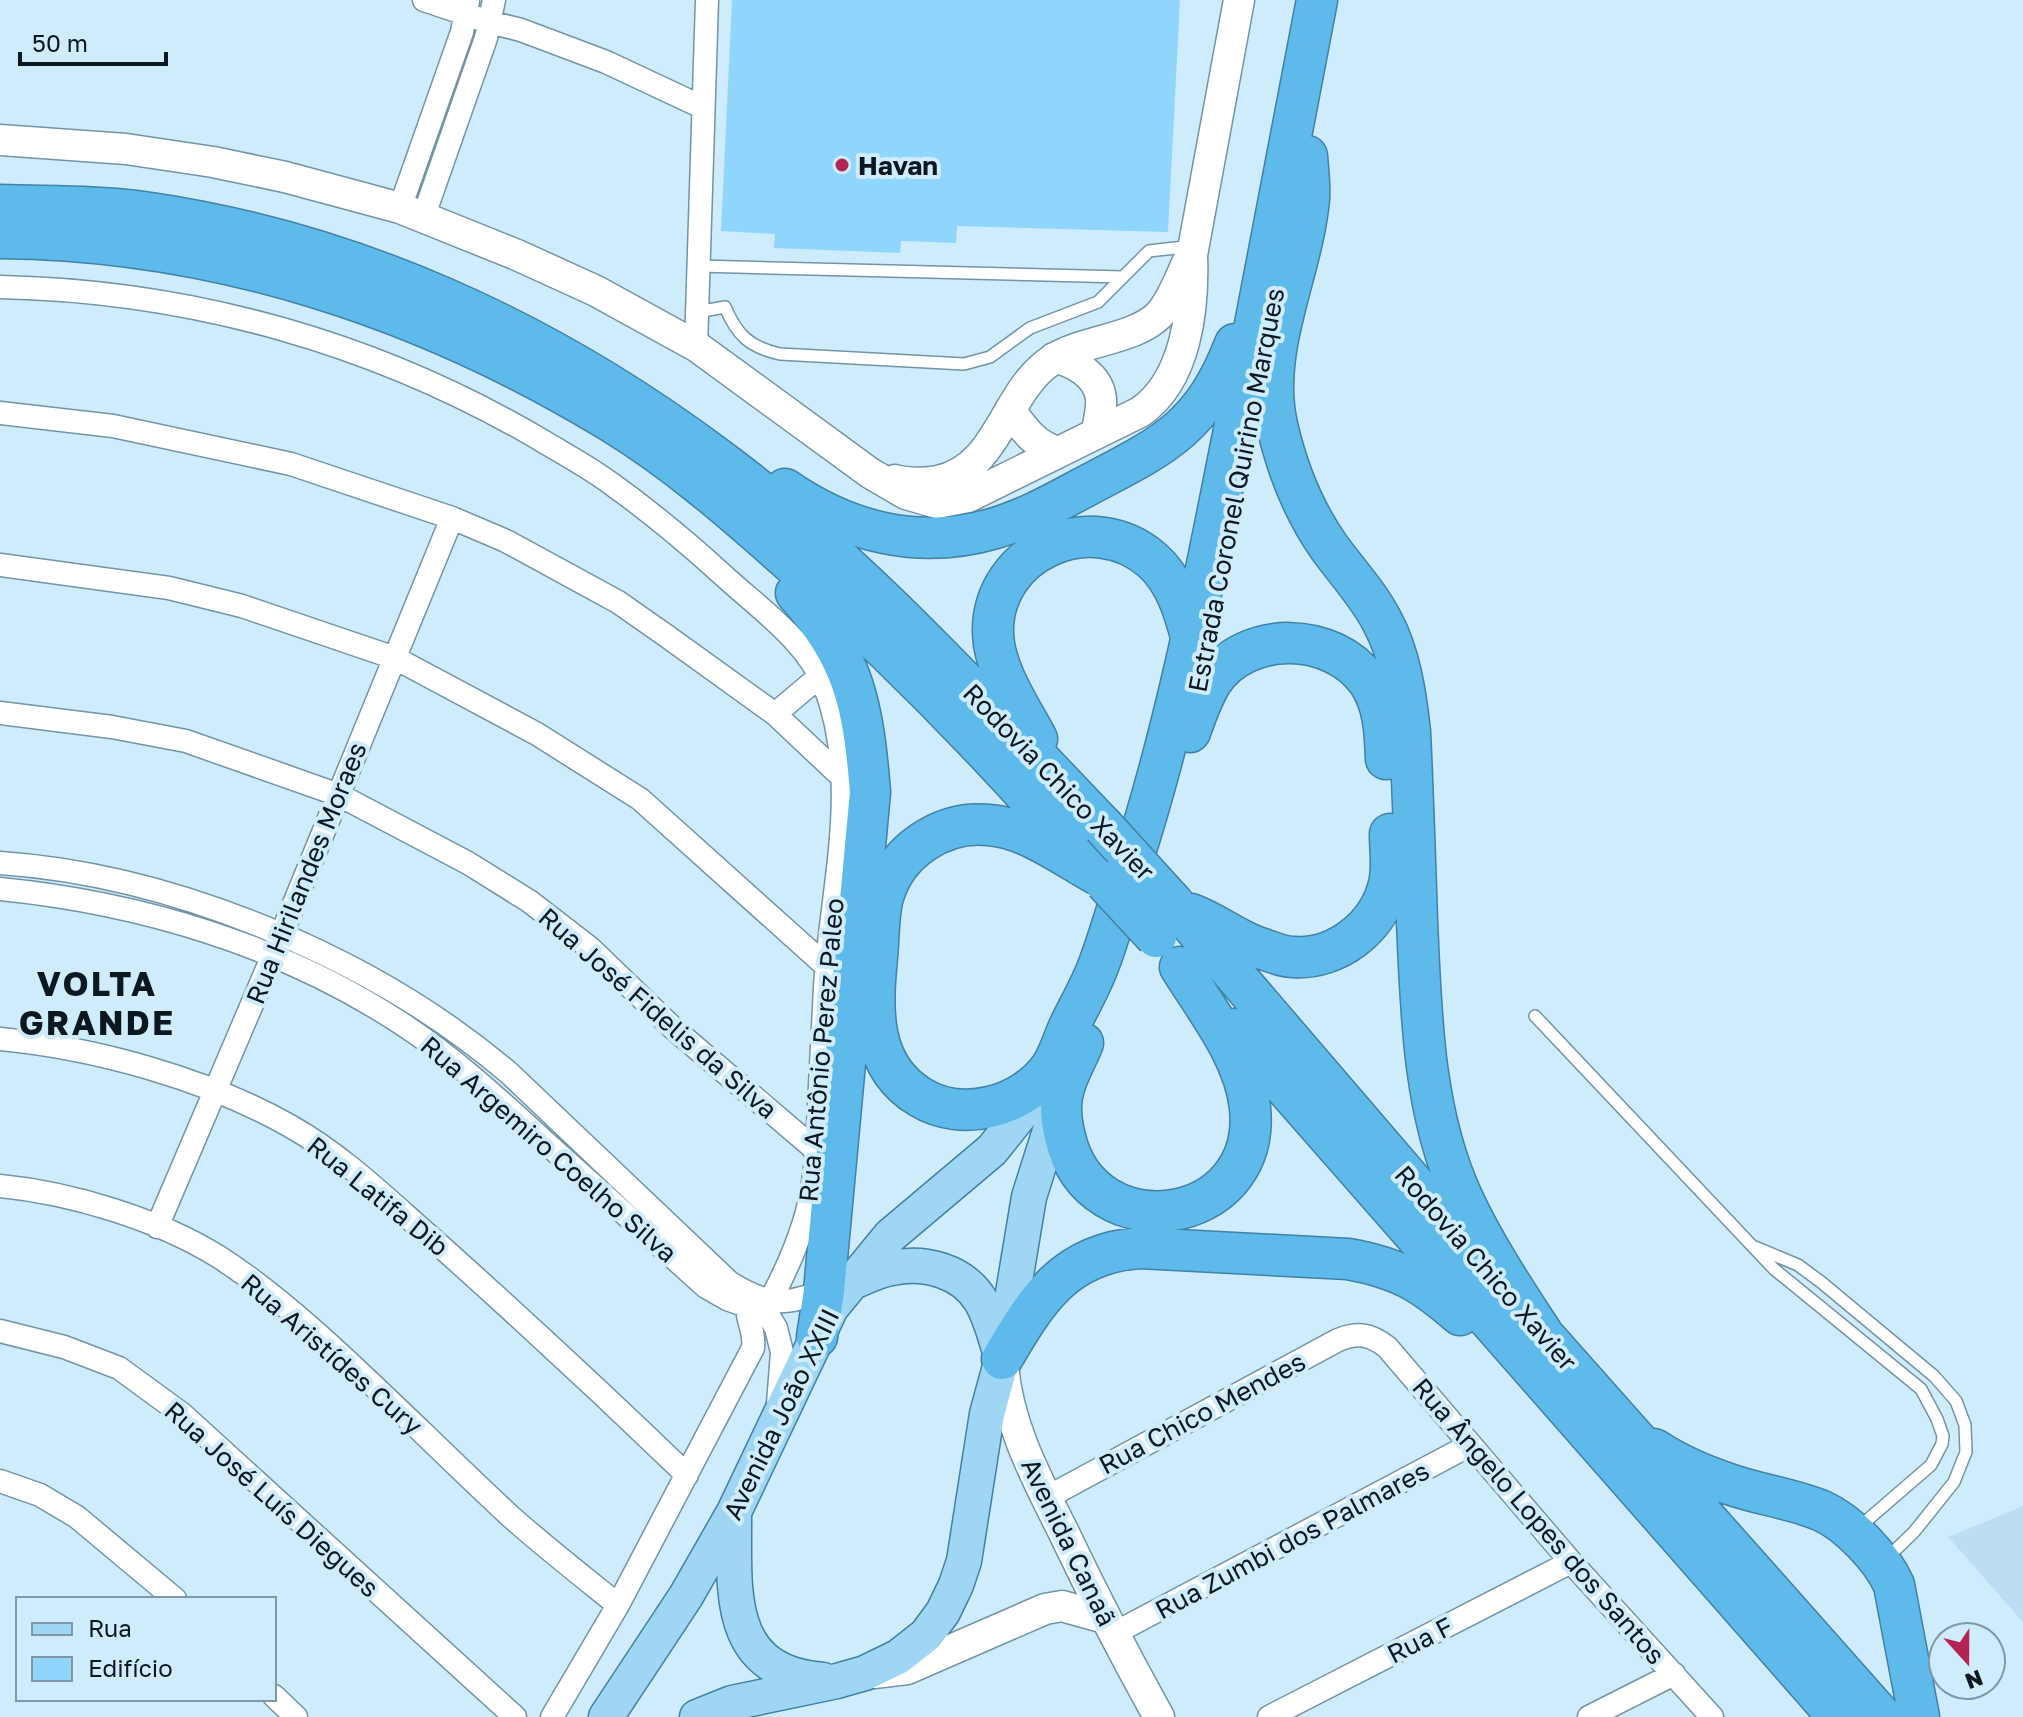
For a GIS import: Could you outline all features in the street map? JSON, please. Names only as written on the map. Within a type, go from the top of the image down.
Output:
[{"type":"highway","name":"Estrada Coronel Quirino Marques","points":[[1106,971],[1192,641],[1317,0]]},
{"type":"highway","name":"Estrada Coronel Quirino Marques","points":[[1106,971],[1162,831],[1190,732],[1282,259],[1343,0]]},
{"type":"highway","points":[[1307,156],[1309,187],[1305,222],[1273,368],[1276,421],[1292,478],[1308,513],[1384,623],[1395,656],[1406,695],[1410,732],[1420,985],[1428,1074],[1436,1114],[1461,1195],[1501,1270],[1546,1339]]},
{"type":"highway","name":"Rodovia Chico Xavier","points":[[0,205],[141,212],[216,224],[302,245],[391,274],[552,350],[656,414],[758,491],[862,582],[1103,826],[1172,929],[1543,1382],[1836,1717]]},
{"type":"highway","name":"Rodovia Chico Xavier","points":[[0,238],[55,238],[137,247],[219,262],[292,278],[448,334],[611,422],[719,499],[849,614],[999,763],[1102,878],[1172,929],[1546,1339],[1882,1717]]},
{"type":"highway","points":[[656,414],[744,462],[811,507],[865,530],[897,537],[926,538],[992,529],[1031,514],[1149,453],[1196,415],[1224,373],[1269,254]]},
{"type":"highway","points":[[611,422],[712,507],[814,613],[842,654],[858,700],[865,734],[870,792],[837,1287],[817,1337]]},
{"type":"highway","points":[[1057,778],[999,662],[993,633],[996,608],[1004,586],[1016,568],[1054,543],[1074,538],[1094,536],[1126,544],[1152,560],[1169,581],[1187,620],[1192,641]]},
{"type":"highway","points":[[1106,971],[1057,1078],[1066,1142],[1077,1167],[1096,1189],[1121,1204],[1152,1213],[1201,1203],[1229,1180],[1240,1164],[1246,1147],[1250,1110],[1247,1091],[1172,929],[1207,920],[1258,948],[1292,957],[1313,956],[1349,942],[1363,930],[1382,901],[1389,884],[1391,866],[1383,716],[1368,682],[1341,658],[1309,644],[1291,642],[1256,649],[1223,669],[1213,681],[1190,732]]},
{"type":"highway","points":[[1057,1078],[1007,1103],[973,1110],[934,1104],[904,1085],[883,1057],[874,1020],[882,900],[897,867],[910,852],[940,832],[966,825],[991,825],[1028,836],[1102,878]]},
{"type":"highway","points":[[1002,1359],[1032,1308],[1063,1276],[1101,1255],[1140,1248],[1348,1259],[1400,1271],[1447,1303],[1543,1382]]},
{"type":"highway","points":[[1627,1432],[1678,1464],[1731,1485],[1825,1512],[1867,1544],[1894,1585],[1919,1717]]},
{"type":"main road","name":"Avenida João XXIII","points":[[837,1287],[890,1236],[992,1150],[1024,1110],[1057,1078]]},
{"type":"main road","points":[[697,1717],[732,1703],[851,1677],[898,1657],[926,1635],[943,1612],[964,1561],[987,1414],[1002,1359],[1029,1197],[1057,1078]]},
{"type":"main road","points":[[837,1287],[889,1268],[932,1268],[952,1274],[969,1285],[981,1301],[1002,1359]]},
{"type":"main road","name":"Avenida João XXIII","points":[[606,1717],[686,1596],[734,1512],[817,1337]]},
{"type":"main road","points":[[734,1512],[734,1593],[744,1633],[766,1659],[784,1671],[804,1679],[851,1677]]},
{"type":"street","points":[[424,0],[467,8],[489,22],[521,30],[606,62],[702,107]]},
{"type":"street","points":[[412,213],[486,38],[494,0]]},
{"type":"street","points":[[696,346],[707,0]]},
{"type":"street","points":[[0,140],[126,149],[213,162],[285,177],[412,213],[596,291],[696,346],[870,473],[921,500],[953,502],[1151,404],[1168,382],[1185,334],[1193,287],[1193,250],[1239,0]]},
{"type":"street","points":[[412,213],[467,8]]},
{"type":"street","points":[[870,473],[903,482],[935,481],[949,478],[974,463],[985,452],[1033,376],[1054,358],[1152,321],[1166,306],[1193,250]]},
{"type":"street","name":"Rua Antônio Perez Paleo","points":[[0,287],[53,288],[140,298],[226,314],[306,335],[365,356],[482,407],[611,483],[687,542],[785,631],[809,658],[820,676],[835,719],[844,779],[844,809],[826,966],[817,1151],[803,1225],[757,1303]]},
{"type":"street","points":[[1054,358],[1072,363],[1096,384],[1101,401],[1097,432]]},
{"type":"street","points":[[1010,410],[1031,438],[1058,452]]},
{"type":"street","points":[[0,413],[113,426],[291,464],[452,518],[506,541],[618,602],[775,714],[844,779]]},
{"type":"street","name":"Rua Hirilandes Moraes","points":[[157,1227],[273,955],[452,518]]},
{"type":"street","points":[[0,565],[169,588],[242,606],[395,658],[537,734],[640,799],[826,966]]},
{"type":"street","points":[[775,714],[820,676]]},
{"type":"street","name":"Rua José Fidelis da Silva","points":[[0,713],[112,727],[186,741],[339,795],[468,863],[529,901],[590,948],[674,1029],[817,1151]]},
{"type":"street","name":"Rua Argemiro Coelho Silva","points":[[0,863],[85,874],[147,888],[281,933],[417,1005],[475,1044],[729,1282],[757,1303],[776,1328],[782,1352],[778,1416]]},
{"type":"street","name":"Rua Argemiro Coelho Silva","points":[[0,889],[76,898],[140,911],[273,955],[398,1021],[474,1077],[706,1287],[727,1299],[757,1303]]},
{"type":"street","name":"Rua Latifa Dib","points":[[0,1039],[35,1042],[99,1056],[215,1091],[289,1126],[347,1164],[532,1327],[687,1475]]},
{"type":"street","name":"Rua Aristídes Cury","points":[[0,1186],[61,1196],[157,1227],[218,1257],[273,1298],[364,1377],[511,1517],[618,1605]]},
{"type":"street","points":[[552,1717],[618,1605],[753,1348],[757,1303],[800,1301],[837,1287]]},
{"type":"street","name":"Rua José Luís Diegues","points":[[0,1331],[64,1347],[119,1368],[182,1414],[515,1717]]},
{"type":"street","name":"Rua Ângelo Lopes dos Santos","points":[[1360,1334],[1371,1336],[1387,1347],[1571,1562],[1712,1717]]},
{"type":"street","name":"Rua Chico Mendes","points":[[1046,1498],[1338,1340],[1360,1334]]},
{"type":"street","name":"Avenida Canaã","points":[[1002,1359],[1011,1418],[1046,1498],[1109,1626],[1159,1717]]},
{"type":"street","name":"Rua Zumbi dos Palmares","points":[[1109,1626],[1470,1445]]},
{"type":"street","points":[[0,1481],[40,1495],[77,1517],[173,1597]]},
{"type":"street","name":"Rua F","points":[[1269,1717],[1571,1562]]},
{"type":"street","points":[[851,1677],[907,1669],[1045,1609],[1062,1606],[1109,1626]]},
{"type":"street","points":[[1589,1717],[1674,1674]]},
{"type":"lane","points":[[697,312],[725,307],[735,330],[764,350],[780,354],[964,364],[990,357],[1030,328],[1098,302],[1149,251],[1193,250]]},
{"type":"lane","points":[[699,266],[1123,277]]},
{"type":"lane","points":[[1535,1016],[1788,1282],[1921,1389],[1943,1436],[1931,1465],[1852,1533]]},
{"type":"lane","points":[[1751,1245],[1798,1265],[1934,1376],[1956,1401],[1965,1425],[1966,1452],[1954,1482],[1914,1532],[1882,1563]]},
{"type":"lane","points":[[1943,1436],[1966,1440]]},
{"type":"shaded area","points":[[2023,1506],[2023,1622],[1948,1537]]},
{"type":"building","points":[[732,0],[1180,0],[1168,232],[957,226],[956,243],[901,241],[900,253],[774,248],[775,234],[721,231]]},
{"type":"place","name":"Havan","points":[[842,165]]},
{"type":"district","name":"VOLTA GRANDE","points":[[97,1002]]}]
